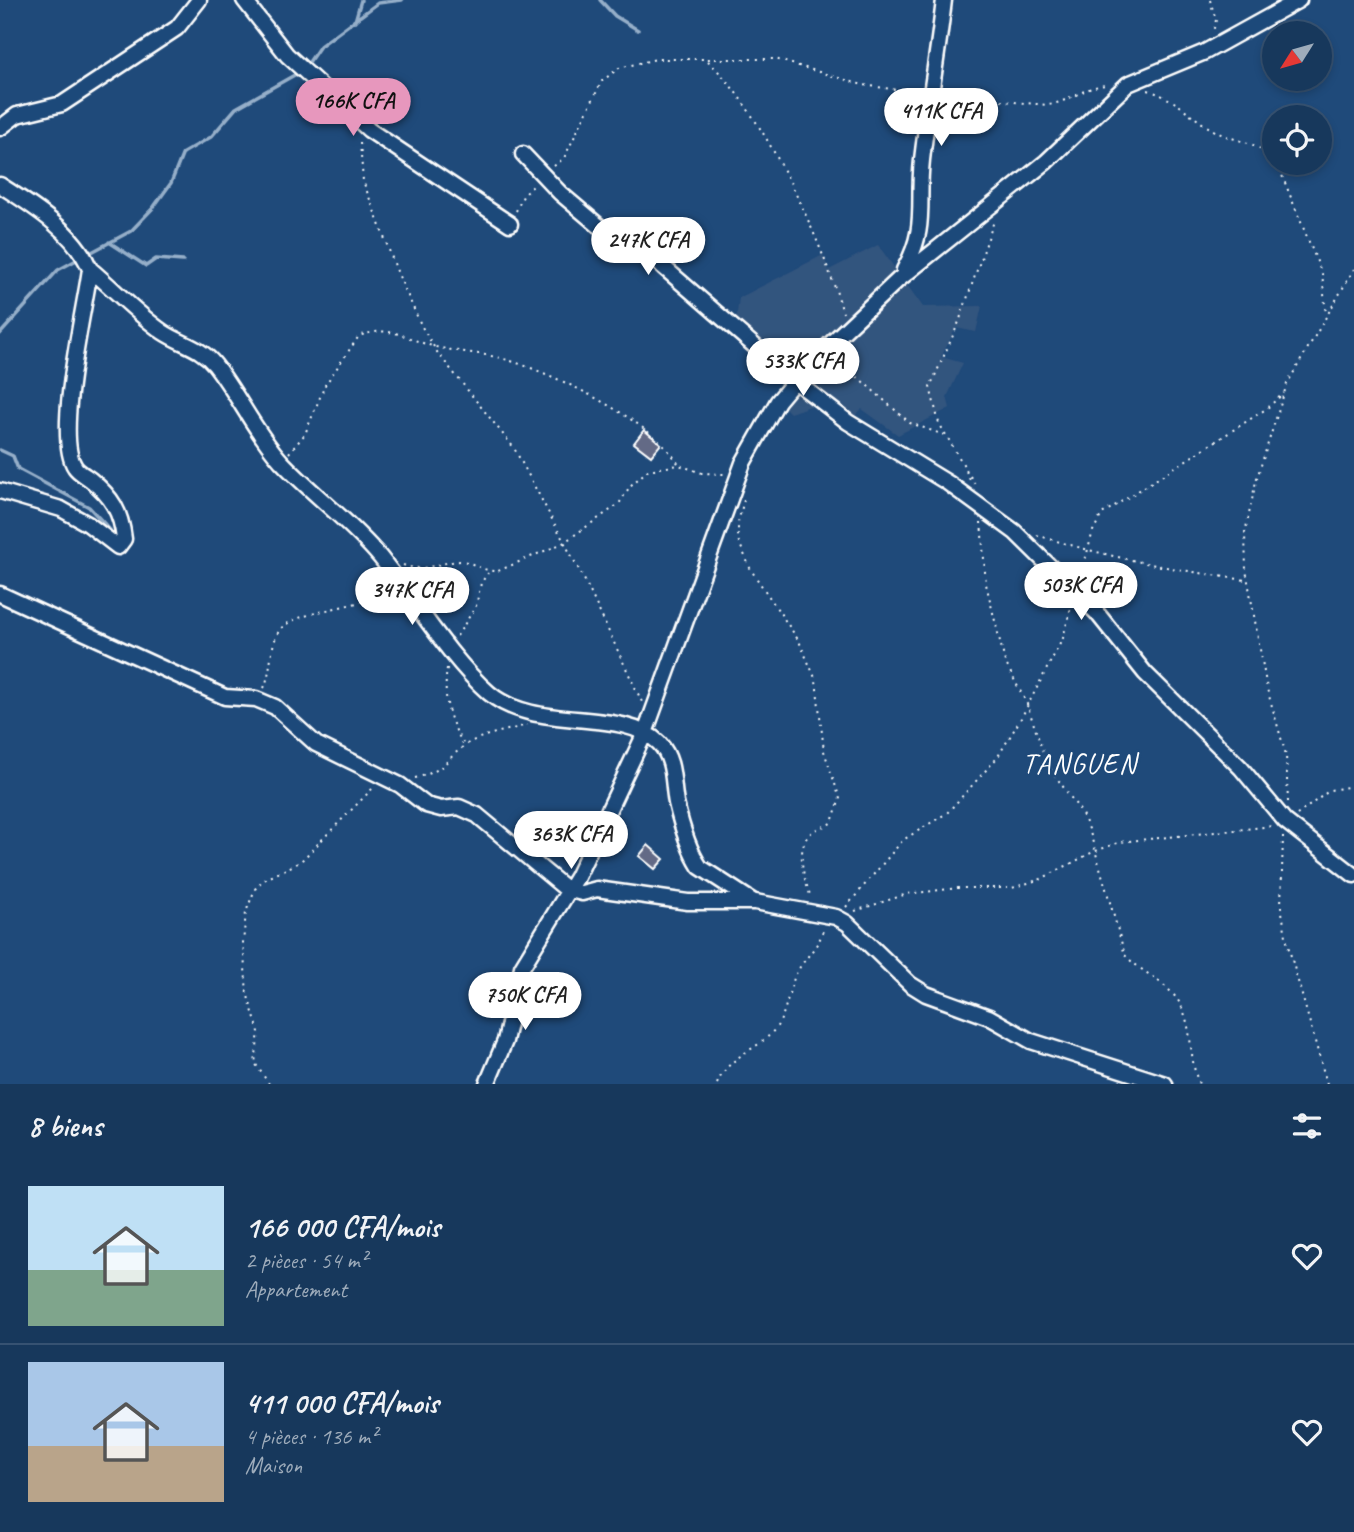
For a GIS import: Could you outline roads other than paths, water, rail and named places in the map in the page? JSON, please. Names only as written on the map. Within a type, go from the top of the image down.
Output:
[{"type":"street","points":[[0,128],[17,115],[62,104],[177,28],[200,0]]},
{"type":"street","points":[[244,0],[287,55],[360,122],[510,224]]},
{"type":"street","points":[[898,280],[915,251],[922,226],[921,165],[944,0]]},
{"type":"street","points":[[487,1084],[505,1041],[522,967],[569,890],[645,733],[743,463],[779,401],[825,349],[898,280],[1046,162],[1128,83],[1205,52],[1299,0]]},
{"type":"street","points":[[523,154],[618,243],[653,258],[795,381],[848,422],[1015,532],[1076,592],[1145,673],[1232,758],[1285,821],[1354,875]]},
{"type":"street","points":[[0,185],[31,205],[77,246],[90,269],[163,332],[196,347],[214,364],[256,431],[282,461],[349,522],[490,694],[533,714],[608,723],[645,733],[668,756],[676,803],[694,858],[713,877],[755,902]]},
{"type":"street","points":[[0,491],[61,509],[88,524],[118,547],[124,539],[118,509],[107,493],[75,467],[70,453],[72,370],[90,269]]},
{"type":"street","points":[[0,594],[225,697],[249,699],[275,707],[316,744],[393,782],[426,805],[441,809],[459,807],[477,815],[550,878],[569,890],[582,893],[597,889],[688,902],[755,902],[836,917],[848,923],[910,984],[926,994],[989,1017],[1031,1041],[1165,1084]]},
{"type":"waterway","points":[[355,21],[361,0]]},
{"type":"waterway","points":[[307,65],[320,46],[378,3],[402,0]]},
{"type":"waterway","points":[[600,0],[615,16],[638,30]]},
{"type":"waterway","points":[[88,254],[131,231],[153,208],[171,183],[183,153],[211,137],[236,108],[298,73]]},
{"type":"waterway","points":[[109,242],[146,266],[156,259],[183,261]]},
{"type":"waterway","points":[[0,334],[58,270],[82,257]]},
{"type":"waterway","points":[[0,450],[13,456],[18,469],[89,507],[110,530]]},
{"type":"district","name":"TANGUEN","points":[[1080,763]]}]
